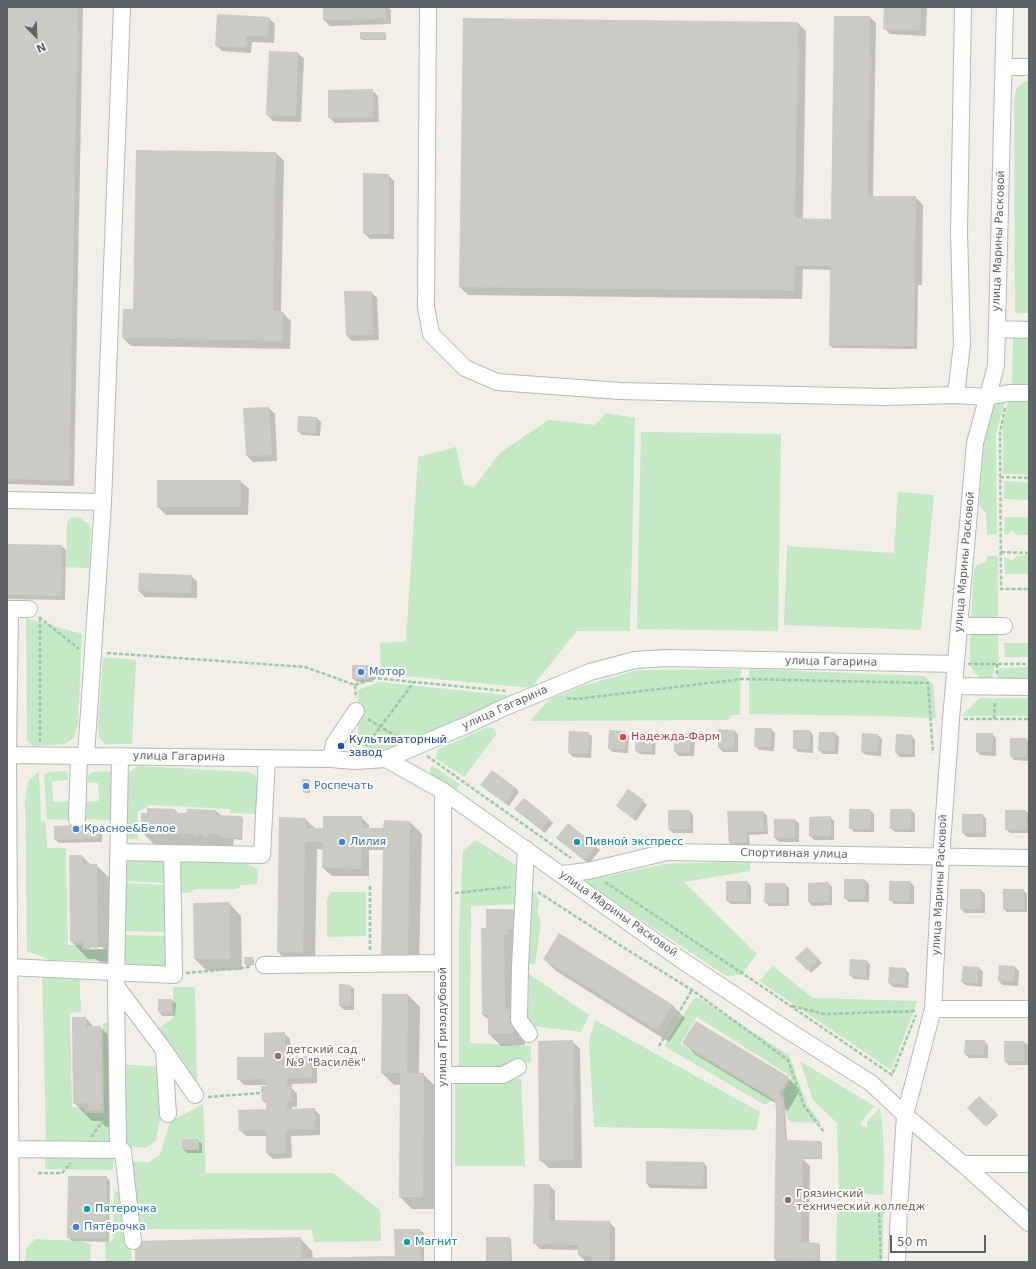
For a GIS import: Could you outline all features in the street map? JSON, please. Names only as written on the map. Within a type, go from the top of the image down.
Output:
[{"type":"street","points":[[77,819],[93,652],[103,502],[122,7]]},
{"type":"street","points":[[428,7],[426,307],[431,334],[465,368],[497,382],[620,391],[988,397],[1009,393],[1029,393]]},
{"type":"street","points":[[956,396],[962,344],[959,232],[964,7]]},
{"type":"street","name":"улица Марины Расковой","points":[[897,1262],[905,1115],[923,1009],[941,858],[951,719],[975,443],[996,366],[1005,7]]},
{"type":"street","points":[[1004,67],[1029,67]]},
{"type":"street","points":[[997,329],[1029,330]]},
{"type":"street","points":[[7,500],[103,502]]},
{"type":"street","points":[[11,1262],[9,1219],[10,1149],[8,1003],[10,967],[8,609],[35,614]]},
{"type":"street","points":[[959,626],[1004,626]]},
{"type":"street","name":"улица Гагарина","points":[[8,755],[331,759],[355,762],[386,760],[503,708],[590,672],[635,660],[666,658],[956,664]]},
{"type":"street","points":[[954,686],[1029,687]]},
{"type":"street","points":[[331,759],[334,744],[356,712]]},
{"type":"street","points":[[10,1149],[118,1150],[116,979],[120,756]]},
{"type":"street","points":[[119,852],[262,856],[267,758]]},
{"type":"street","name":"улица Марины Расковой","points":[[386,760],[443,791],[680,959],[871,1083],[905,1115],[1029,1224]]},
{"type":"street","name":"улица Гризодубовой","points":[[443,791],[443,1262]]},
{"type":"street","points":[[526,849],[519,1020],[529,1034]]},
{"type":"street","name":"Спортивная улица","points":[[562,874],[588,871],[667,852],[941,858],[1029,858]]},
{"type":"street","points":[[10,967],[33,967],[116,979],[174,975],[172,853]]},
{"type":"street","points":[[264,965],[443,963]]},
{"type":"street","points":[[116,979],[195,1095]]},
{"type":"street","points":[[923,1009],[1029,1009]]},
{"type":"street","points":[[164,1050],[168,1114]]},
{"type":"street","points":[[443,1075],[504,1075],[518,1067]]},
{"type":"street","points":[[123,1151],[133,1241]]},
{"type":"street","points":[[962,1164],[1029,1164]]},
{"type":"path","points":[[1000,477],[1029,478]]},
{"type":"path","points":[[1000,552],[1029,553]]},
{"type":"path","points":[[35,614],[82,651],[305,667],[355,685],[375,678],[512,692]]},
{"type":"path","points":[[34,755],[40,745],[35,614]]},
{"type":"path","points":[[956,664],[1029,664]]},
{"type":"path","points":[[563,697],[577,699],[742,679],[928,683],[934,759]]},
{"type":"path","points":[[355,762],[380,726],[414,682]]},
{"type":"path","points":[[355,685],[356,712],[414,747],[588,871],[790,1005],[892,1075],[923,1009],[825,1014],[790,1005]]},
{"type":"path","points":[[951,719],[1029,719]]},
{"type":"path","points":[[370,886],[370,964]]},
{"type":"path","points":[[443,894],[524,886],[538,892],[626,950],[692,990],[788,1060],[804,1106],[824,1132]]},
{"type":"path","points":[[174,975],[264,965]]},
{"type":"path","points":[[658,1046],[692,990]]},
{"type":"path","points":[[195,1095],[198,1098],[260,1094]]},
{"type":"path","points":[[38,1173],[62,1173],[82,1150],[104,1119]]},
{"type":"path","points":[[830,1206],[879,1208],[882,1262]]},
{"type":"green space","points":[[1026,81],[1029,81],[1029,306],[1028,313],[1015,313],[1014,102],[1016,89]]},
{"type":"green space","points":[[1014,337],[1029,337],[1029,385],[1012,385]]},
{"type":"green space","points":[[1005,401],[996,434],[997,534],[987,534],[986,512],[982,510],[979,503],[984,440],[994,406],[999,402]]},
{"type":"green space","points":[[1008,402],[1029,402],[1029,475],[1003,474],[1003,425]]},
{"type":"green space","points":[[606,413],[635,418],[630,631],[577,631],[531,688],[381,674],[380,643],[406,641],[418,457],[456,447],[464,485],[474,487],[500,453],[548,420],[595,425]]},
{"type":"green space","points":[[641,432],[781,434],[778,631],[637,629]]},
{"type":"green space","points":[[1004,481],[1029,483],[1029,500],[1004,499]]},
{"type":"green space","points":[[898,492],[934,495],[921,630],[784,625],[787,546],[894,553]]},
{"type":"green space","points":[[72,517],[80,518],[88,523],[91,528],[89,568],[66,567],[67,525],[68,520]]},
{"type":"green space","points":[[1005,517],[1029,517],[1029,535],[1017,535],[1012,530],[1007,535],[1004,534]]},
{"type":"green space","points":[[1029,555],[1029,574],[1005,574],[1004,556],[1012,561],[1017,556]]},
{"type":"green space","points":[[987,556],[998,556],[998,622],[975,621],[971,617],[974,571],[976,566],[987,561]]},
{"type":"green space","points":[[26,618],[82,634],[78,724],[74,738],[65,744],[33,746],[27,740]]},
{"type":"green space","points":[[998,631],[999,661],[994,667],[992,681],[981,678],[970,666],[970,637],[972,632]]},
{"type":"green space","points":[[1004,643],[1029,643],[1029,657],[1005,657]]},
{"type":"green space","points":[[103,657],[136,660],[132,744],[105,744],[99,737],[98,724]]},
{"type":"green space","points":[[1029,667],[1029,680],[997,680],[999,668]]},
{"type":"green space","points":[[741,669],[740,715],[732,715],[728,720],[530,721],[550,699],[582,686],[638,670]]},
{"type":"green space","points":[[749,669],[925,676],[933,685],[936,718],[749,714]]},
{"type":"green space","points":[[379,682],[518,696],[395,749],[376,751],[358,744],[358,690]]},
{"type":"green space","points":[[980,698],[1029,698],[1029,716],[961,716]]},
{"type":"green space","points":[[488,727],[495,729],[496,735],[464,777],[436,759],[437,750]]},
{"type":"green space","points":[[432,765],[460,784],[453,793],[430,776],[430,769]]},
{"type":"green space","points":[[139,766],[249,772],[256,776],[258,782],[257,814],[230,813],[230,809],[150,805],[138,812],[138,839],[125,839],[127,780],[130,771]]},
{"type":"green space","points":[[67,771],[68,780],[52,781],[53,802],[71,801],[71,820],[47,819],[44,775],[48,772]]},
{"type":"green space","points":[[110,771],[114,778],[113,820],[79,819],[79,802],[99,801],[98,783],[87,782],[89,774],[94,772]]},
{"type":"green space","points":[[39,772],[41,820],[46,823],[47,848],[66,848],[68,945],[81,945],[82,950],[107,950],[108,961],[50,960],[27,951],[25,796],[29,780]]},
{"type":"green space","points":[[476,840],[519,867],[517,904],[471,906],[470,1043],[531,1046],[531,1062],[512,1063],[505,1069],[459,1068],[459,929],[463,851]]},
{"type":"green space","points":[[184,860],[244,862],[258,869],[257,884],[242,885],[237,889],[194,889],[190,893],[175,893],[176,867]]},
{"type":"green space","points":[[129,861],[165,861],[166,883],[123,881],[123,869]]},
{"type":"green space","points":[[750,861],[750,871],[684,882],[757,954],[741,975],[726,976],[584,881],[665,864]]},
{"type":"green space","points":[[125,883],[166,885],[165,932],[126,931]]},
{"type":"green space","points":[[331,892],[366,892],[366,936],[327,937],[327,899]]},
{"type":"green space","points":[[533,892],[536,893],[539,901],[537,913],[541,921],[535,965],[526,963],[526,913]]},
{"type":"green space","points":[[125,935],[166,936],[167,960],[161,971],[125,970]]},
{"type":"green space","points":[[773,966],[813,998],[917,1001],[891,1070],[759,981]]},
{"type":"green space","points":[[79,971],[81,1012],[70,1013],[72,1107],[84,1108],[85,1113],[104,1113],[103,1023],[113,1023],[114,1143],[46,1142],[42,972]]},
{"type":"green space","points":[[529,974],[589,1015],[581,1032],[534,1026],[528,1017]]},
{"type":"green space","points":[[173,987],[195,987],[197,1084],[158,1029],[174,1017]]},
{"type":"green space","points":[[697,997],[789,1055],[807,1105],[821,1123],[791,1122],[787,1118],[783,1092],[792,1077],[697,1017],[680,1044],[773,1100],[765,1105],[664,1046],[693,999]]},
{"type":"green space","points":[[595,1020],[760,1112],[756,1130],[594,1127],[589,1041]]},
{"type":"green space","points":[[800,1061],[874,1106],[860,1124],[867,1128],[867,1122],[880,1108],[884,1158],[883,1195],[839,1193],[837,1123],[813,1100]]},
{"type":"green space","points":[[121,1064],[158,1067],[162,1110],[156,1141],[145,1148],[126,1146]]},
{"type":"green space","points":[[521,1079],[525,1166],[455,1166],[455,1081]]},
{"type":"green space","points":[[203,1104],[206,1173],[333,1173],[380,1210],[381,1241],[314,1242],[312,1230],[141,1229],[129,1161],[149,1162],[160,1155],[170,1122]]},
{"type":"green space","points":[[45,1155],[114,1156],[113,1170],[45,1169]]},
{"type":"green space","points":[[114,1191],[122,1193],[130,1236],[132,1262],[106,1262],[105,1243],[113,1240]]},
{"type":"green space","points":[[839,1210],[884,1210],[882,1262],[836,1262],[837,1216]]},
{"type":"green space","points":[[35,1239],[78,1241],[91,1244],[90,1262],[25,1262],[26,1249]]},
{"type":"building","points":[[7,7],[78,7],[69,480],[7,479]]},
{"type":"building","points":[[323,7],[385,7],[386,19],[323,20]]},
{"type":"building","points":[[884,7],[921,7],[920,30],[883,29]]},
{"type":"building","points":[[217,14],[269,17],[268,37],[246,36],[246,47],[215,46]]},
{"type":"building","points":[[834,16],[870,16],[868,196],[916,196],[914,346],[829,345],[830,266],[795,266],[794,291],[459,287],[463,18],[798,22],[795,218],[831,219]]},
{"type":"building","points":[[360,32],[385,32],[385,39],[360,39]]},
{"type":"building","points":[[269,51],[298,52],[296,116],[266,115]]},
{"type":"building","points":[[373,89],[373,117],[328,118],[328,90]]},
{"type":"building","points":[[136,150],[276,152],[273,311],[283,312],[283,341],[122,338],[123,309],[133,309]]},
{"type":"building","points":[[363,173],[389,174],[389,234],[363,234]]},
{"type":"building","points":[[344,291],[372,291],[373,335],[346,335]]},
{"type":"building","points":[[269,407],[272,455],[246,456],[243,408]]},
{"type":"building","points":[[298,416],[317,417],[316,433],[297,432]]},
{"type":"building","points":[[157,480],[241,480],[241,507],[157,507]]},
{"type":"building","points":[[7,544],[62,545],[61,596],[7,595]]},
{"type":"building","points":[[139,573],[192,575],[191,593],[138,591]]},
{"type":"building","name":"Мотор","points":[[352,665],[369,665],[369,679],[352,679]]},
{"type":"building","points":[[755,728],[771,728],[771,747],[754,747]]},
{"type":"building","points":[[718,729],[735,730],[734,749],[718,748]]},
{"type":"building","points":[[609,730],[625,731],[625,749],[608,749]]},
{"type":"building","points":[[793,730],[810,730],[809,749],[793,749]]},
{"type":"building","points":[[569,731],[589,732],[588,754],[568,753]]},
{"type":"building","points":[[636,732],[652,733],[652,752],[635,751]]},
{"type":"building","points":[[819,732],[835,732],[835,751],[818,751]]},
{"type":"building","points":[[674,733],[691,734],[690,753],[674,752]]},
{"type":"building","points":[[862,733],[878,734],[878,752],[861,752]]},
{"type":"building","points":[[976,733],[993,733],[992,752],[976,752]]},
{"type":"building","points":[[896,734],[912,735],[912,754],[895,753]]},
{"type":"building","points":[[1010,738],[1027,738],[1026,757],[1010,757]]},
{"type":"building","points":[[492,770],[516,788],[505,803],[480,785]]},
{"type":"building","name":"Роспечать","points":[[302,779],[309,779],[309,792],[303,792]]},
{"type":"building","points":[[628,789],[644,800],[632,818],[616,806]]},
{"type":"building","points":[[524,798],[550,819],[541,830],[514,809]]},
{"type":"building","points":[[147,808],[175,809],[175,813],[186,813],[187,809],[216,810],[216,815],[242,816],[241,838],[221,838],[221,835],[210,834],[205,838],[203,835],[198,834],[196,837],[191,834],[170,833],[164,836],[162,833],[158,833],[156,836],[151,832],[141,832],[141,813],[147,813]]},
{"type":"building","points":[[849,809],[870,809],[871,829],[849,829]]},
{"type":"building","points":[[890,809],[911,809],[911,829],[890,829]]},
{"type":"building","points":[[668,810],[690,810],[690,829],[668,829]]},
{"type":"building","points":[[1005,810],[1026,810],[1026,830],[1005,830]]},
{"type":"building","points":[[727,811],[763,811],[764,831],[746,832],[747,843],[729,843]]},
{"type":"building","points":[[962,814],[983,814],[983,833],[962,833]]},
{"type":"building","points":[[323,816],[362,816],[362,828],[383,828],[384,820],[410,821],[408,955],[381,955],[383,842],[362,842],[361,869],[322,868],[323,842],[305,842],[303,953],[277,952],[279,817],[306,818],[306,828],[323,828]]},
{"type":"building","points":[[831,816],[831,836],[809,836],[809,817]]},
{"type":"building","points":[[774,819],[795,819],[795,838],[774,838]]},
{"type":"building","name":"Пивной экспресс","points":[[568,823],[597,846],[585,861],[556,838]]},
{"type":"building","name":"Красное&Белое","points":[[99,824],[99,838],[54,840],[54,826]]},
{"type":"building","points":[[69,855],[82,855],[83,864],[97,864],[98,948],[84,948],[84,941],[70,942]]},
{"type":"building","points":[[844,879],[865,879],[865,899],[844,899]]},
{"type":"building","points":[[726,881],[747,881],[748,901],[726,901]]},
{"type":"building","points":[[889,881],[910,881],[910,901],[889,901]]},
{"type":"building","points":[[829,882],[829,902],[808,902],[808,883]]},
{"type":"building","points":[[765,883],[786,883],[786,903],[764,903]]},
{"type":"building","points":[[960,889],[981,889],[981,909],[960,909]]},
{"type":"building","points":[[1003,889],[1024,889],[1024,909],[1003,909]]},
{"type":"building","points":[[230,902],[230,959],[194,959],[193,903]]},
{"type":"building","points":[[486,909],[513,909],[513,930],[508,930],[508,935],[504,935],[505,1009],[509,1009],[509,1013],[513,1013],[513,1034],[488,1034],[488,1015],[482,1015],[481,928],[486,928]]},
{"type":"building","points":[[559,933],[673,1005],[657,1030],[543,959]]},
{"type":"building","points":[[807,947],[819,959],[807,970],[795,958]]},
{"type":"building","points":[[244,957],[253,957],[253,964],[244,964]]},
{"type":"building","points":[[850,959],[867,960],[866,977],[849,976]]},
{"type":"building","points":[[999,965],[1015,966],[1014,982],[998,981]]},
{"type":"building","points":[[963,966],[979,967],[978,983],[961,982]]},
{"type":"building","points":[[889,967],[906,968],[905,985],[888,983]]},
{"type":"building","points":[[339,984],[351,985],[351,1006],[339,1006]]},
{"type":"building","points":[[382,994],[408,994],[407,1073],[424,1073],[423,1197],[399,1197],[400,1073],[381,1073]]},
{"type":"building","points":[[158,999],[172,999],[172,1013],[158,1012]]},
{"type":"building","points":[[72,1017],[86,1017],[86,1026],[101,1026],[102,1110],[88,1110],[88,1103],[73,1104]]},
{"type":"building","points":[[696,1021],[789,1077],[779,1093],[783,1103],[785,1140],[821,1141],[821,1158],[803,1157],[801,1242],[819,1243],[819,1260],[774,1259],[775,1100],[682,1043]]},
{"type":"building","points":[[285,1032],[285,1057],[311,1056],[312,1078],[287,1078],[287,1086],[291,1086],[292,1101],[287,1101],[287,1109],[315,1108],[315,1129],[286,1130],[286,1153],[266,1153],[266,1130],[239,1131],[238,1110],[266,1109],[266,1101],[262,1101],[261,1086],[266,1086],[266,1079],[237,1080],[237,1057],[264,1057],[264,1033]]},
{"type":"building","points":[[573,1040],[574,1160],[539,1161],[538,1041]]},
{"type":"building","points":[[965,1040],[985,1040],[984,1055],[964,1054]]},
{"type":"building","points":[[1004,1041],[1024,1041],[1024,1061],[1004,1061]]},
{"type":"building","points":[[979,1096],[997,1113],[985,1126],[967,1108]]},
{"type":"building","points":[[182,1139],[199,1139],[199,1150],[182,1150]]},
{"type":"building","points":[[646,1161],[704,1162],[703,1186],[646,1184]]},
{"type":"building","name":"Пятерочка","points":[[68,1176],[107,1176],[106,1238],[67,1238]]},
{"type":"building","points":[[534,1184],[550,1184],[549,1220],[610,1221],[609,1262],[591,1262],[591,1256],[578,1255],[578,1245],[533,1244]]},
{"type":"building","points":[[394,1229],[420,1229],[421,1262],[135,1262],[135,1241],[301,1237],[301,1258],[395,1256]]},
{"type":"building","points":[[486,1237],[510,1237],[510,1262],[486,1262]]},
{"type":"place","name":"Мотор","points":[[361,672]]},
{"type":"place","name":"Надежда-Фарм","points":[[623,737]]},
{"type":"place","name":"Культиваторный завод","points":[[341,746]]},
{"type":"place","name":"Роспечать","points":[[306,786]]},
{"type":"place","name":"Красное&Белое","points":[[76,829]]},
{"type":"place","name":"Лилия","points":[[342,842]]},
{"type":"place","name":"Пивной экспресс","points":[[577,842]]},
{"type":"place","name":"детский сад №9 \"Василёк\"","points":[[278,1056]]},
{"type":"place","name":"Грязинский технический колледж","points":[[788,1200]]},
{"type":"place","name":"Пятерочка","points":[[87,1209]]},
{"type":"place","name":"Пятёрочка","points":[[76,1227]]},
{"type":"place","name":"Магнит","points":[[407,1242]]}]
